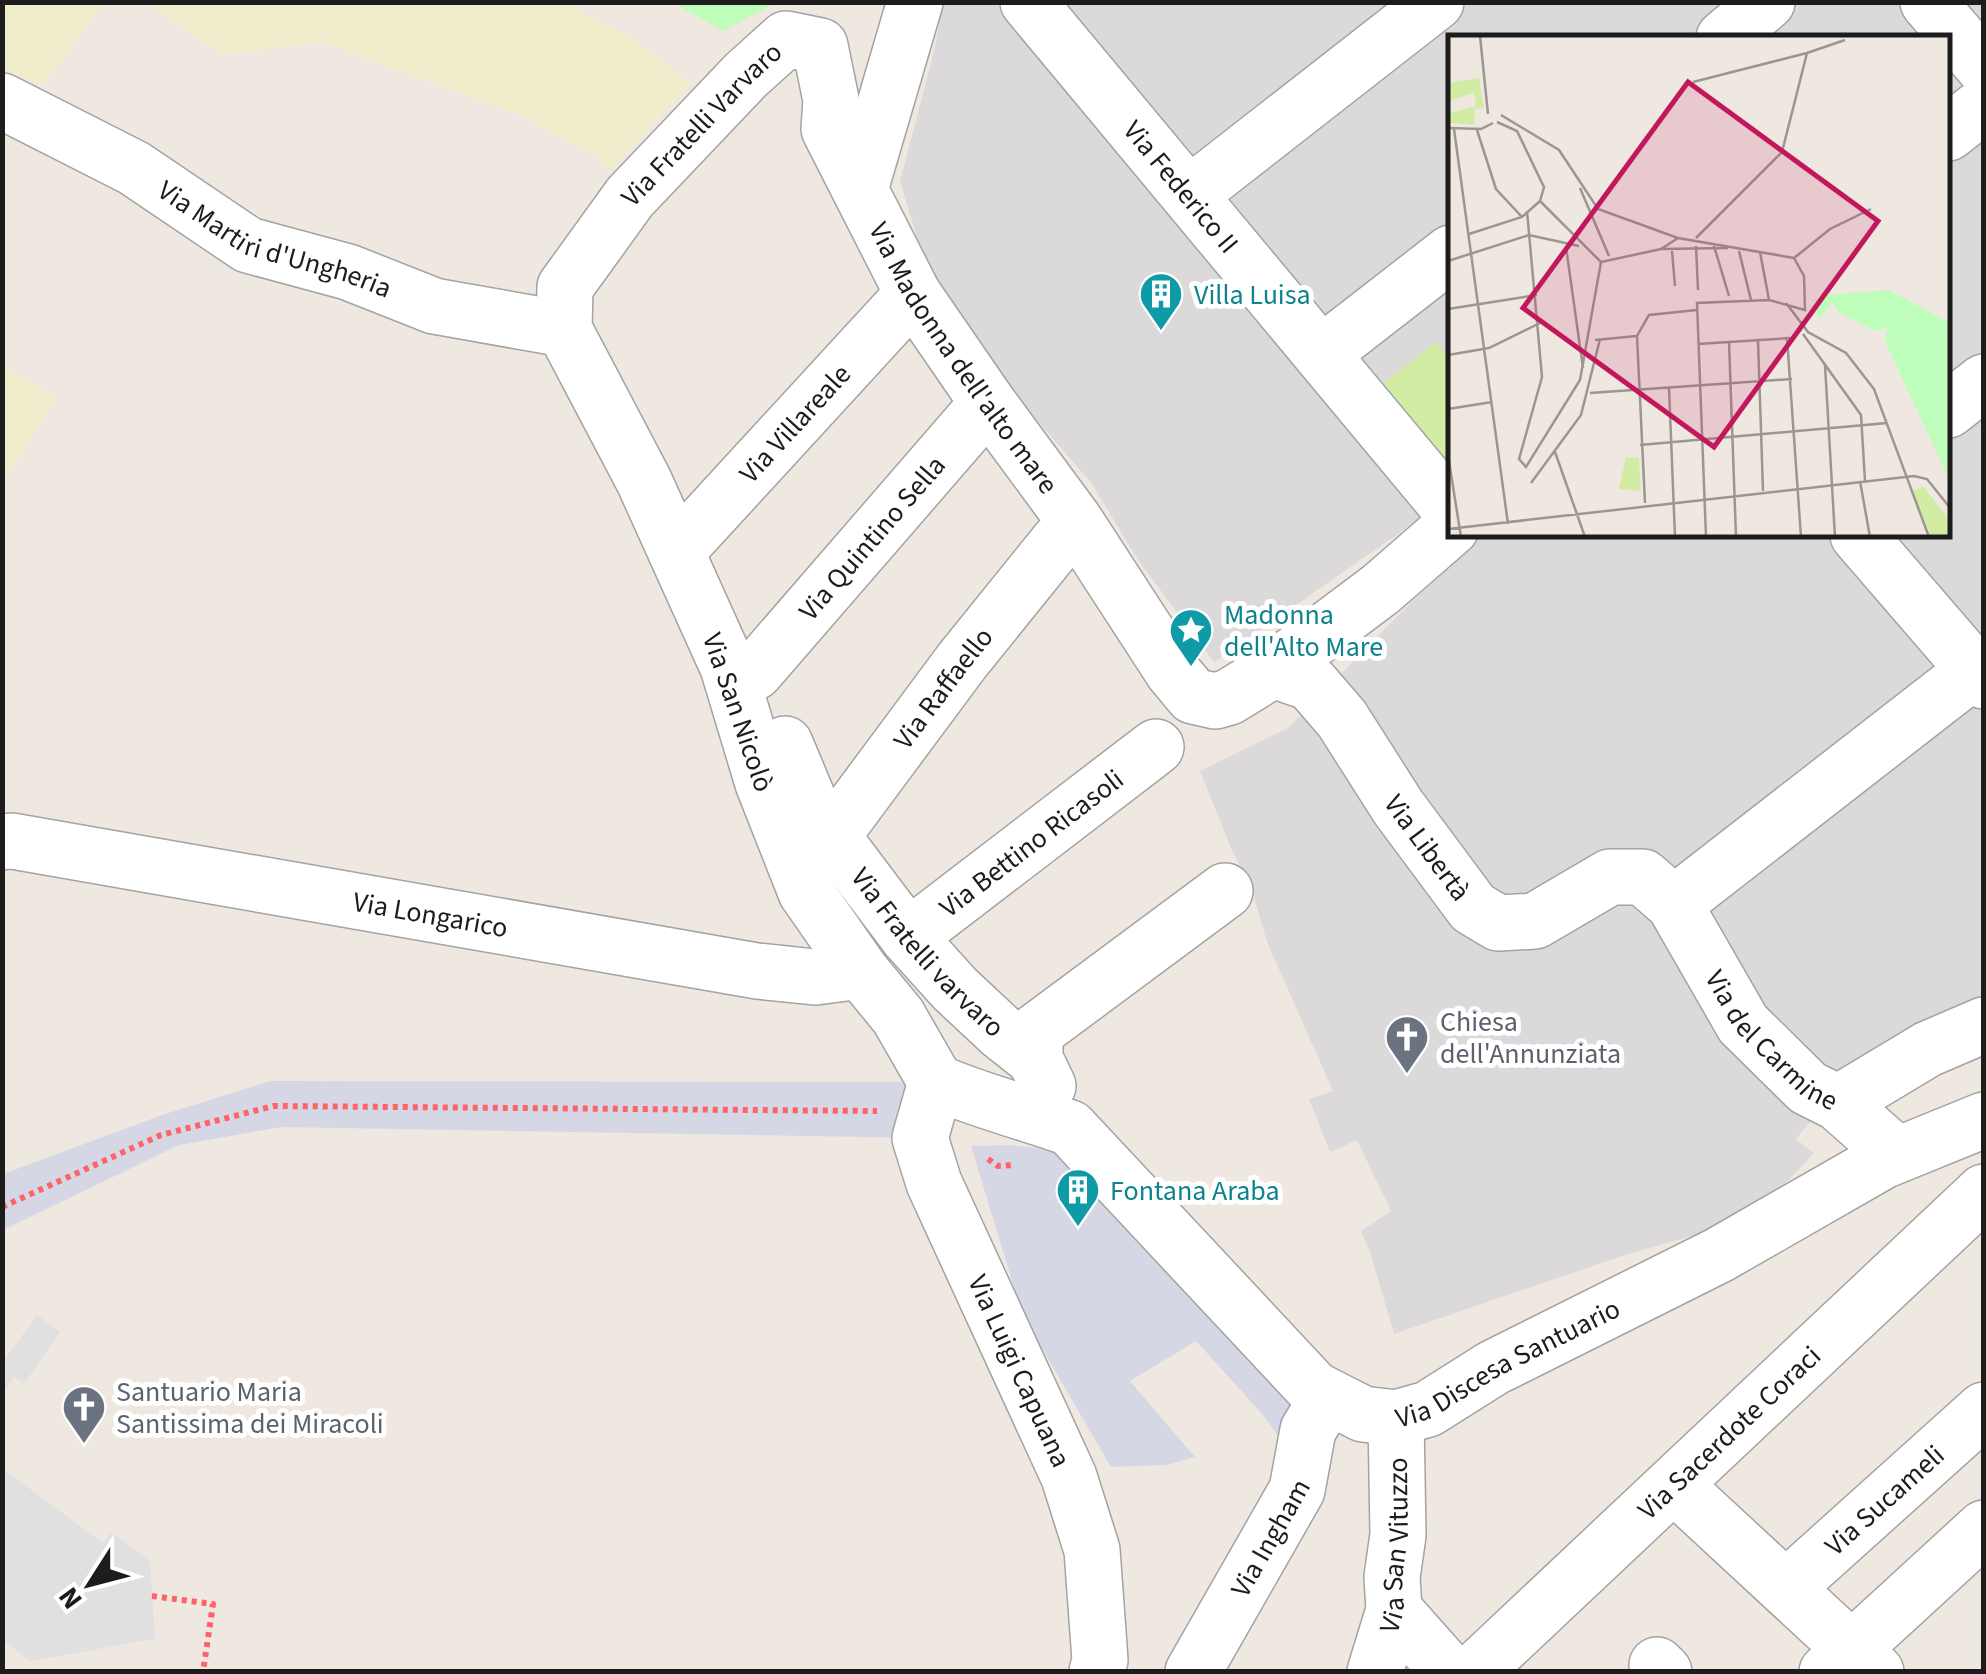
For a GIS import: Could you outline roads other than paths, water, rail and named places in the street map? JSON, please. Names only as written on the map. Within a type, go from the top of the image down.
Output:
[{"type":"street","points":[[861,186],[915,2]]},
{"type":"street","points":[[1728,35],[1768,2]]},
{"type":"street","points":[[1928,2],[1984,67]]},
{"type":"street","name":"Via Federico II","points":[[1054,12],[1190,194],[1448,506]]},
{"type":"street","points":[[1190,194],[1433,14]]},
{"type":"street","name":"Via Fratelli Varvaro","points":[[564,328],[565,287],[630,197],[746,75],[786,39],[820,46],[831,100],[829,129],[861,186]]},
{"type":"street","name":"Via Martiri d'Ungheria","points":[[2,101],[134,168],[248,245],[348,272],[434,306],[564,328]]},
{"type":"street","points":[[1951,132],[1984,105]]},
{"type":"street","name":"Via Madonna dell'alto mare","points":[[861,186],[914,294],[988,403],[1067,532],[1193,696],[1216,701],[1229,698],[1273,670]]},
{"type":"street","points":[[1321,354],[1448,255]]},
{"type":"street","name":"Via Villareale","points":[[676,552],[914,294]]},
{"type":"street","name":"Via San Nicolò","points":[[564,328],[676,552],[742,670],[786,847],[806,892],[898,1016],[932,1096]]},
{"type":"street","points":[[1951,408],[1984,382]]},
{"type":"street","name":"Via Quintino Sella","points":[[742,670],[988,403]]},
{"type":"street","points":[[1273,670],[1381,588],[1448,531]]},
{"type":"street","name":"Via Raffaello","points":[[832,836],[962,661],[1067,532]]},
{"type":"street","points":[[1674,904],[1980,672],[1861,538]]},
{"type":"street","name":"Via Fratelli varvaro","points":[[742,670],[813,810],[832,836],[908,936],[989,1022],[1035,1059]]},
{"type":"street","name":"Via Libertà","points":[[1273,670],[1312,682],[1473,908],[1498,923],[1535,921],[1610,878],[1643,877],[1674,904]]},
{"type":"street","name":"Via Bettino Ricasoli","points":[[908,936],[1156,747]]},
{"type":"street","name":"Via Longarico","points":[[2,842],[12,840],[757,971],[814,977],[861,971]]},
{"type":"street","points":[[1070,1128],[1035,1059],[1034,1032],[1225,890]]},
{"type":"street","name":"Via del Carmine","points":[[1674,904],[1743,1024],[1808,1088],[1838,1103],[1898,1155]]},
{"type":"street","points":[[1838,1103],[1928,1050],[1984,1025]]},
{"type":"street","name":"Via Discesa Santuario","points":[[932,1096],[983,1102],[1070,1128],[1314,1389],[1363,1414],[1396,1418],[1428,1409],[1493,1368],[1720,1255],[1898,1155],[1984,1120]]},
{"type":"street","name":"Via Luigi Capuana","points":[[932,1096],[920,1138],[934,1182],[1069,1477],[1092,1550],[1098,1672]]},
{"type":"street","name":"Via Sacerdote Coraci","points":[[1474,1672],[1930,1245],[1976,1215]]},
{"type":"street","name":"Via Ingham","points":[[1193,1672],[1297,1490],[1308,1430],[1328,1398]]},
{"type":"street","name":"Via Sucameli","points":[[1786,1588],[1984,1410]]},
{"type":"street","name":"Via San Vituzzo","points":[[1375,1672],[1394,1610],[1392,1577],[1398,1535],[1396,1418]]},
{"type":"street","points":[[1674,1485],[1786,1588],[1852,1664],[1984,1528]]},
{"type":"street","points":[[1394,1610],[1449,1672]]},
{"type":"place","name":"Villa Luisa","points":[[1161,332]]},
{"type":"place","name":"Madonna dell'Alto Mare","points":[[1191,668]]},
{"type":"place","name":"Chiesa dell'Annunziata","points":[[1407,1075]]},
{"type":"place","name":"Fontana Araba","points":[[1078,1228]]},
{"type":"place","name":"Santuario Maria Santissima dei Miracoli","points":[[84,1445]]}]
